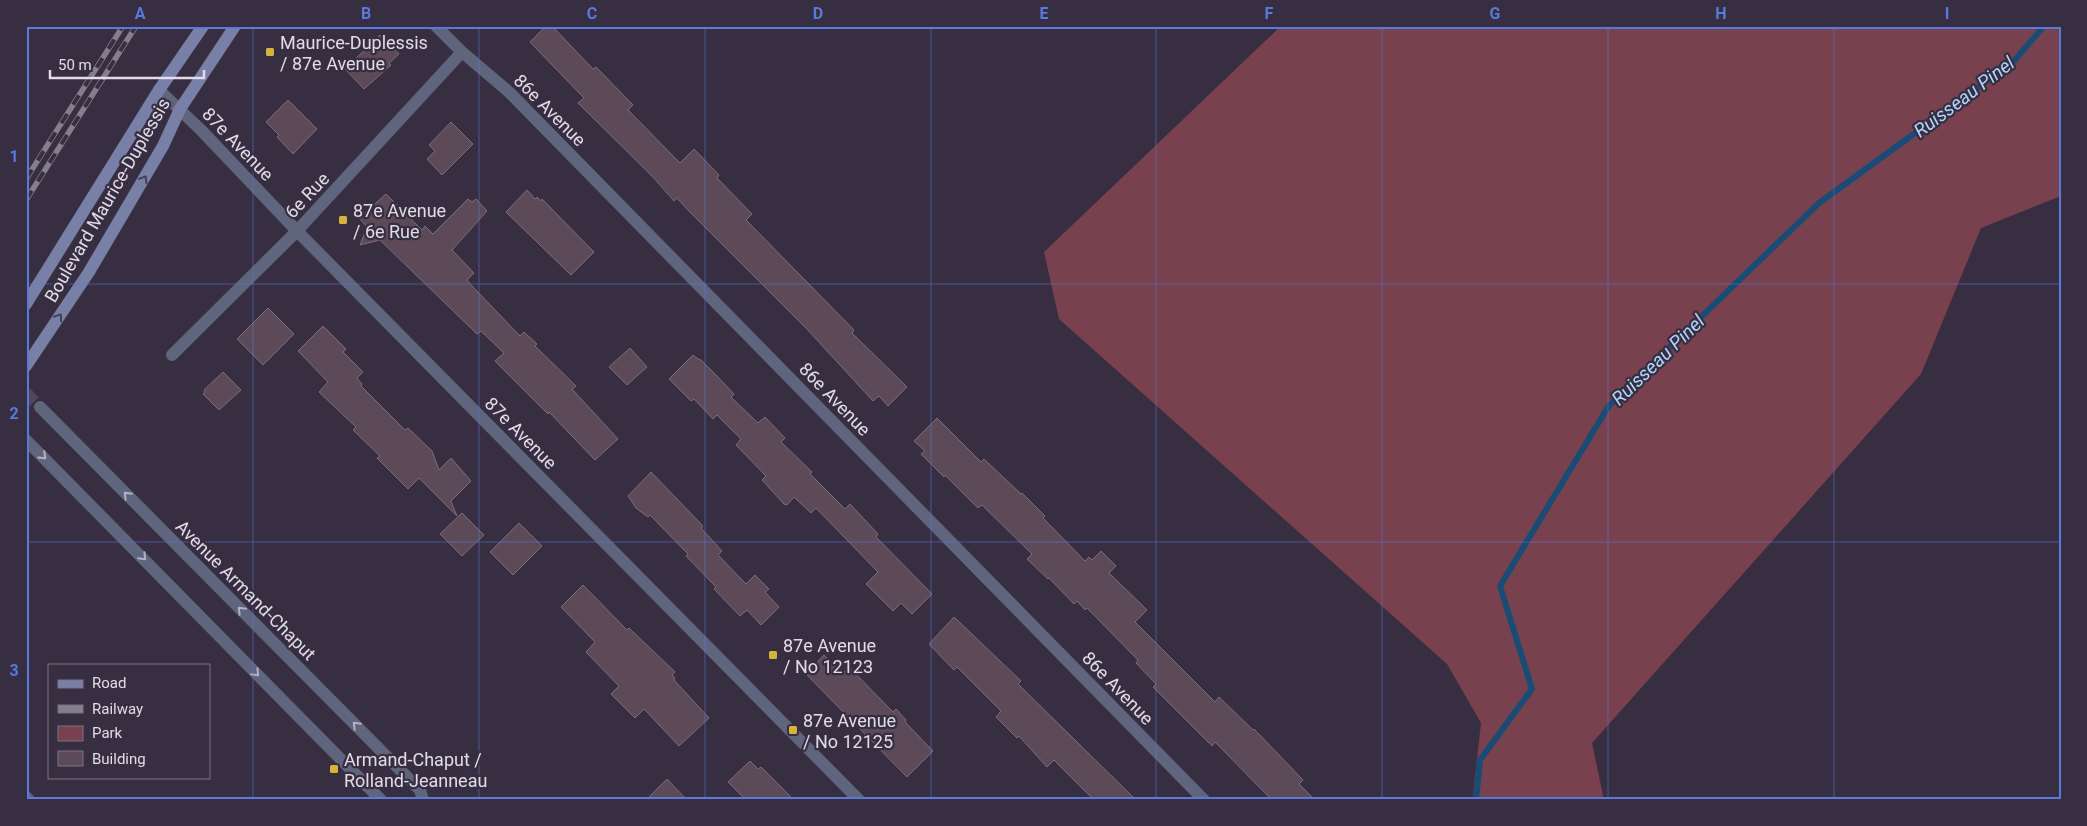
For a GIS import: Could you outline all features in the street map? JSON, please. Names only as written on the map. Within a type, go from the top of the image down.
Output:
[{"type":"street","name":"Boulevard Maurice-Duplessis","points":[[26,304],[159,90],[203,26]]},
{"type":"street","name":"Boulevard Maurice-Duplessis","points":[[29,362],[89,272],[163,146],[180,109],[235,26]]},
{"type":"street","name":"86e Avenue","points":[[436,26],[462,52],[509,92],[1204,800]]},
{"type":"street","name":"6e Rue","points":[[172,356],[297,231],[462,52]]},
{"type":"street","name":"87e Avenue","points":[[159,90],[180,109],[297,231],[859,800]]},
{"type":"street","name":"Avenue Armand-Chaput","points":[[40,407],[420,790],[423,800]]},
{"type":"street","points":[[26,440],[381,800]]},
{"type":"green space","points":[[1281,26],[2061,26],[2061,196],[1981,228],[1921,374],[1592,743],[1604,800],[1474,800],[1481,723],[1447,664],[1059,319],[1044,252]]},
{"type":"building","points":[[546,26],[552,26],[593,69],[596,67],[633,105],[628,110],[680,163],[694,149],[719,175],[717,178],[752,214],[746,220],[854,330],[852,333],[907,387],[888,406],[879,396],[873,401],[806,328],[677,198],[674,201],[653,177],[578,103],[584,98],[530,42]]},
{"type":"building","points":[[380,35],[399,54],[389,63],[391,65],[364,89],[345,69]]},
{"type":"building","points":[[288,100],[317,129],[293,154],[277,137],[279,135],[266,122]]},
{"type":"building","points":[[451,122],[473,144],[442,175],[427,159],[435,151],[429,145]]},
{"type":"building","points":[[527,190],[535,199],[537,197],[541,201],[542,199],[594,252],[571,275],[506,212]]},
{"type":"building","points":[[386,194],[422,230],[425,226],[433,234],[468,199],[472,202],[476,199],[487,211],[452,250],[474,273],[467,280],[473,287],[520,336],[524,332],[537,344],[535,346],[576,386],[572,389],[618,439],[595,460],[549,412],[548,414],[495,361],[504,353],[481,331],[477,334],[380,240],[360,245],[367,227],[359,218]]},
{"type":"building","points":[[268,308],[294,334],[263,365],[237,339]]},
{"type":"building","points":[[323,326],[346,349],[343,352],[363,372],[357,378],[362,384],[361,386],[405,430],[408,428],[432,451],[439,470],[451,458],[471,481],[451,501],[457,516],[419,478],[408,489],[377,458],[380,456],[353,430],[356,427],[319,392],[328,382],[298,351]]},
{"type":"building","points":[[630,348],[647,367],[627,385],[609,367]]},
{"type":"building","points":[[693,355],[701,360],[717,376],[734,394],[731,397],[758,423],[765,417],[785,438],[781,442],[812,472],[810,474],[845,509],[850,504],[878,534],[876,537],[932,594],[912,614],[901,603],[893,611],[866,584],[878,572],[816,508],[811,513],[794,497],[787,505],[784,504],[762,480],[766,476],[736,445],[741,439],[717,415],[713,419],[694,399],[691,401],[669,379]]},
{"type":"building","points":[[223,372],[241,390],[219,410],[203,394],[204,390]]},
{"type":"building","points":[[937,418],[981,462],[984,459],[1022,493],[1045,516],[1043,518],[1085,561],[1089,557],[1092,560],[1101,551],[1116,566],[1109,573],[1147,610],[1135,622],[1215,702],[1219,697],[1254,729],[1303,780],[1299,784],[1315,800],[1272,800],[1215,742],[1212,746],[1153,687],[1156,684],[1136,663],[1138,660],[1087,608],[1085,610],[1077,601],[1074,604],[1027,559],[1032,554],[982,505],[978,508],[921,454],[925,451],[914,441]]},
{"type":"building","points":[[651,472],[703,526],[701,528],[722,551],[718,555],[746,584],[755,575],[769,589],[765,592],[779,607],[761,625],[747,610],[740,616],[714,589],[716,587],[686,556],[688,554],[650,515],[648,517],[636,508],[628,496]]},
{"type":"building","points":[[462,513],[484,535],[462,556],[440,534]]},
{"type":"building","points":[[519,523],[542,546],[513,575],[490,552]]},
{"type":"building","points":[[583,585],[627,630],[629,628],[675,672],[672,675],[675,678],[674,680],[709,718],[679,746],[644,709],[635,718],[611,694],[619,686],[586,652],[595,642],[561,607]]},
{"type":"building","points":[[954,617],[1021,681],[1018,684],[1136,800],[1094,800],[1054,760],[1047,767],[1019,736],[1017,738],[996,717],[1001,711],[957,667],[954,670],[929,644]]},
{"type":"building","points":[[824,655],[842,674],[849,667],[893,712],[896,709],[906,720],[905,722],[933,751],[907,777],[806,674]]},
{"type":"building","points":[[750,761],[758,769],[761,767],[794,800],[746,800],[728,782]]},
{"type":"building","points":[[667,779],[687,800],[646,800]]},
{"type":"waterway","name":"Ruisseau Pinel","points":[[1476,800],[1480,760],[1532,689],[1500,586],[1608,407],[1819,203],[2014,61],[2044,26]]},
{"type":"tunnel","points":[[26,393],[40,407]]},
{"type":"railway","points":[[26,179],[123,26]]},
{"type":"railway","points":[[26,200],[136,26]]},
{"type":"place","name":"Maurice-Duplessis / 87e Avenue","points":[[270,52]]},
{"type":"place","name":"87e Avenue / 6e Rue","points":[[343,220]]},
{"type":"place","name":"87e Avenue / No 12123","points":[[773,655]]},
{"type":"place","name":"87e Avenue / No 12125","points":[[793,730]]},
{"type":"place","name":"Armand-Chaput / Rolland-Jeanneau","points":[[334,769]]}]
